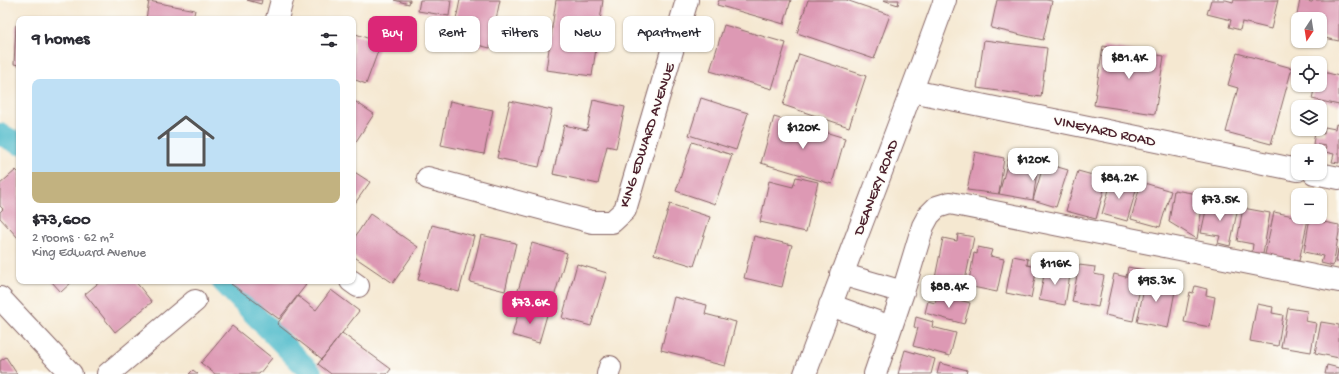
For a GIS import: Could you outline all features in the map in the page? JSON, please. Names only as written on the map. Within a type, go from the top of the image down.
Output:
[{"type":"street","points":[[278,16],[282,0]]},
{"type":"street","name":"KING EDWARD AVENUE","points":[[428,178],[592,222],[612,222],[625,210],[687,0]]},
{"type":"street","name":"DEANERY ROAD","points":[[805,374],[841,274],[912,91],[945,0]]},
{"type":"street","name":"VINEYARD ROAD","points":[[912,91],[1291,169]]},
{"type":"street","points":[[1327,176],[1339,178]]},
{"type":"street","points":[[875,374],[903,292],[923,226],[929,215],[937,207],[950,203],[1339,281]]},
{"type":"street","points":[[841,274],[903,292]]},
{"type":"street","points":[[0,298],[71,374]]},
{"type":"street","points":[[108,374],[195,301]]},
{"type":"street","points":[[830,305],[891,327]]},
{"type":"building","points":[[247,0],[262,0],[261,4]]},
{"type":"building","points":[[394,0],[410,0],[409,4]]},
{"type":"building","points":[[420,0],[451,0],[449,16],[418,11]]},
{"type":"building","points":[[460,0],[500,0],[497,16],[488,16],[488,48],[480,46],[480,16],[457,16]]},
{"type":"building","points":[[556,0],[603,0],[601,16],[560,16],[560,52],[595,52],[592,76],[546,70],[549,52],[552,52],[552,28]]},
{"type":"building","points":[[719,0],[791,0],[784,24],[717,5]]},
{"type":"building","points":[[808,0],[846,0],[890,15],[874,59],[797,33]]},
{"type":"building","points":[[883,0],[899,0],[898,5]]},
{"type":"building","points":[[997,0],[1052,1],[1043,40],[991,28]]},
{"type":"building","points":[[1211,0],[1226,0],[1233,2],[1234,0],[1278,0],[1271,29],[1242,22],[1240,30],[1229,27],[1231,20],[1207,14]]},
{"type":"building","points":[[1300,0],[1312,2],[1313,0],[1339,0],[1339,41],[1327,38],[1327,12],[1298,12]]},
{"type":"building","points":[[149,1],[195,10],[194,16],[146,16]]},
{"type":"building","points":[[16,25],[16,64],[14,64]]},
{"type":"building","points":[[724,25],[786,43],[772,89],[710,71]]},
{"type":"building","points":[[356,34],[368,38],[368,52],[378,52],[366,84],[356,80]]},
{"type":"building","points":[[984,40],[1047,48],[1041,97],[977,88]]},
{"type":"building","points":[[1103,46],[1164,56],[1155,114],[1094,105]]},
{"type":"building","points":[[1237,53],[1291,68],[1271,144],[1226,132],[1238,88],[1228,85]]},
{"type":"building","points":[[799,54],[866,76],[849,127],[783,105]]},
{"type":"building","points":[[1327,73],[1339,76],[1339,105],[1327,102],[1327,100],[1312,99],[1314,92],[1327,92]]},
{"type":"building","points":[[701,98],[748,113],[736,150],[689,135]]},
{"type":"building","points":[[593,100],[625,107],[616,148],[607,146],[598,184],[553,174],[564,125],[587,130]]},
{"type":"building","points":[[450,101],[493,110],[484,154],[441,145]]},
{"type":"building","points":[[510,101],[552,110],[539,167],[497,158]]},
{"type":"building","points":[[356,102],[374,114],[356,141]]},
{"type":"building","points":[[774,117],[845,138],[832,184],[761,163]]},
{"type":"building","points":[[1336,124],[1339,125],[1339,163],[1332,162],[1334,154],[1327,152],[1327,144],[1313,144],[1314,136],[1327,136],[1327,127],[1335,129]]},
{"type":"building","points":[[692,142],[732,155],[715,204],[676,191]]},
{"type":"building","points":[[975,152],[1004,158],[999,194],[967,190]]},
{"type":"building","points":[[1009,157],[1038,164],[1033,200],[999,194]]},
{"type":"building","points":[[1044,163],[1068,170],[1056,207],[1033,200]]},
{"type":"building","points":[[16,170],[16,236],[0,218],[0,212],[3,209],[0,206],[0,184]]},
{"type":"building","points":[[1078,171],[1107,179],[1096,219],[1066,211]]},
{"type":"building","points":[[356,173],[370,182],[356,202]]},
{"type":"building","points":[[796,177],[818,182],[806,232],[760,222],[769,181],[793,187]]},
{"type":"building","points":[[1112,179],[1137,187],[1127,221],[1102,214]]},
{"type":"building","points":[[1141,182],[1171,191],[1160,227],[1131,219]]},
{"type":"building","points":[[1174,190],[1204,195],[1197,239],[1169,222]]},
{"type":"building","points":[[1208,201],[1238,207],[1230,246],[1218,243],[1220,236],[1201,233]]},
{"type":"building","points":[[670,204],[710,217],[694,266],[654,254]]},
{"type":"building","points":[[1243,208],[1270,213],[1263,254],[1252,252],[1253,244],[1237,241]]},
{"type":"building","points":[[1274,212],[1291,216],[1291,224],[1307,224],[1299,261],[1285,258],[1284,263],[1264,259]]},
{"type":"building","points":[[370,214],[418,247],[393,283],[356,258],[356,235]]},
{"type":"building","points":[[1327,223],[1339,225],[1333,266],[1321,263],[1323,256],[1304,252],[1309,224],[1327,224]]},
{"type":"building","points":[[432,225],[474,236],[459,292],[418,280]]},
{"type":"building","points":[[958,234],[974,237],[963,290],[934,283],[943,238],[957,241]]},
{"type":"building","points":[[481,235],[516,243],[505,291],[470,282]]},
{"type":"building","points":[[754,236],[792,245],[782,287],[744,278]]},
{"type":"building","points":[[532,243],[567,253],[552,304],[517,294]]},
{"type":"building","points":[[978,247],[992,250],[990,256],[1004,259],[997,292],[968,286],[974,253],[977,254]]},
{"type":"building","points":[[1338,249],[1339,262],[1336,262]]},
{"type":"building","points":[[1013,256],[1028,259],[1027,265],[1037,267],[1031,298],[1006,293]]},
{"type":"building","points":[[577,264],[607,273],[591,326],[562,318]]},
{"type":"building","points":[[1046,265],[1062,268],[1061,273],[1070,275],[1065,305],[1039,300]]},
{"type":"building","points":[[1079,265],[1095,267],[1094,274],[1104,276],[1098,307],[1072,302]]},
{"type":"building","points":[[1128,267],[1144,270],[1133,321],[1105,315],[1114,274],[1126,277]]},
{"type":"building","points":[[1147,274],[1165,278],[1163,288],[1175,291],[1168,328],[1137,322]]},
{"type":"building","points":[[54,284],[70,284],[61,292]]},
{"type":"building","points":[[97,284],[137,284],[152,302],[115,332],[85,294]]},
{"type":"building","points":[[231,284],[305,284],[306,285],[279,319]]},
{"type":"building","points":[[1195,286],[1207,289],[1206,295],[1215,297],[1210,327],[1184,322],[1190,292],[1193,293]]},
{"type":"building","points":[[331,290],[359,311],[322,359],[277,324],[298,296],[316,310]]},
{"type":"building","points":[[938,294],[970,303],[964,324],[925,313],[928,301],[935,303]]},
{"type":"building","points":[[674,297],[707,305],[705,314],[736,322],[725,366],[661,350]]},
{"type":"building","points":[[1257,304],[1273,307],[1272,313],[1283,315],[1278,346],[1250,341]]},
{"type":"building","points":[[520,307],[547,315],[539,343],[512,335]]},
{"type":"building","points":[[1288,308],[1307,311],[1305,321],[1316,323],[1311,352],[1281,347]]},
{"type":"building","points":[[916,317],[933,322],[932,327],[956,333],[950,356],[913,346],[918,328],[914,327]]},
{"type":"building","points":[[1321,322],[1339,325],[1339,358],[1315,353]]},
{"type":"building","points":[[232,326],[272,358],[259,374],[215,374],[201,363]]},
{"type":"building","points":[[342,333],[391,369],[387,374],[331,374],[318,364]]},
{"type":"building","points":[[905,350],[935,359],[931,374],[898,374]]},
{"type":"building","points":[[6,357],[17,374],[0,374],[0,361]]},
{"type":"building","points":[[940,363],[967,370],[966,374],[937,374]]},
{"type":"building","points":[[1327,365],[1339,368],[1339,374],[1325,374]]},
{"type":"building","points":[[193,370],[198,374],[189,374]]},
{"type":"waterway","points":[[0,134],[16,142]]},
{"type":"waterway","points":[[225,284],[312,374]]}]
